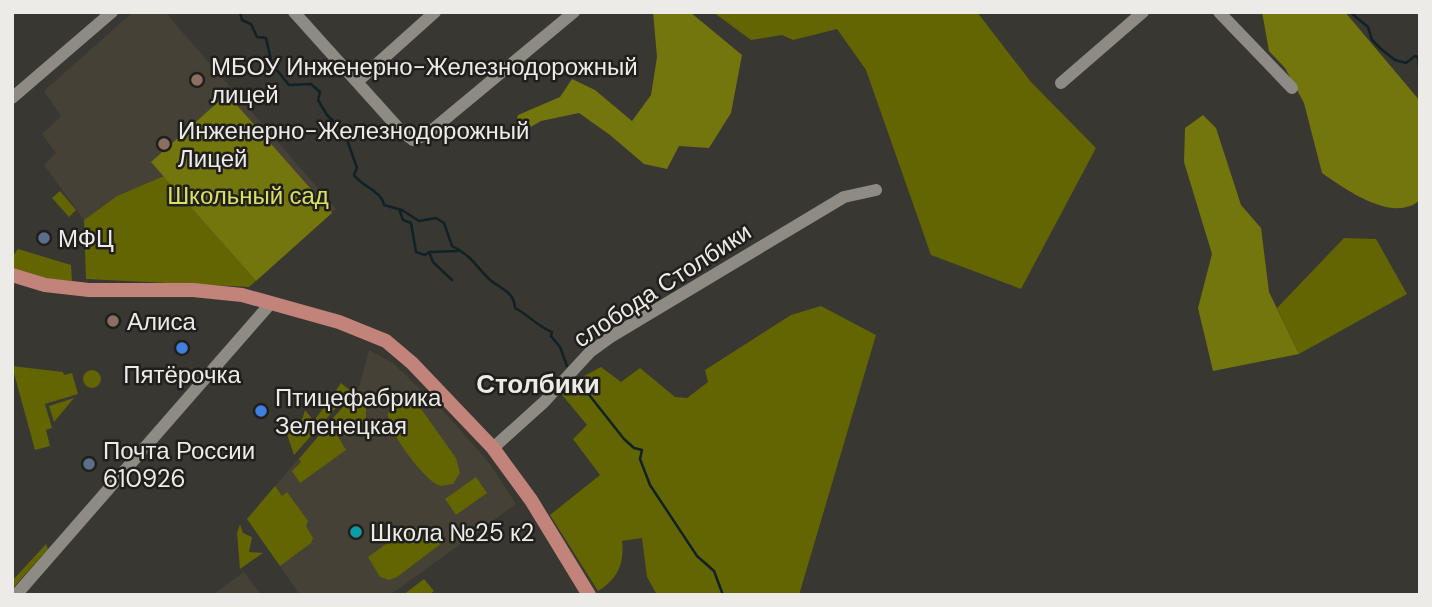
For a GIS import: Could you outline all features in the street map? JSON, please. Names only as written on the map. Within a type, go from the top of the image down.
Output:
[{"type":"main road","points":[[12,275],[65,288],[206,291],[271,303],[339,322],[386,341],[412,363],[493,448],[530,498],[589,595]]},
{"type":"street","points":[[12,98],[112,12]]},
{"type":"street","points":[[358,81],[435,12]]},
{"type":"street","points":[[300,14],[401,131],[413,140],[426,135],[574,12]]},
{"type":"street","points":[[1061,83],[1143,12]]},
{"type":"street","points":[[1219,12],[1292,88]]},
{"type":"street","name":"слобода Столбики","points":[[493,448],[544,402],[590,352],[612,336],[844,197],[876,190]]},
{"type":"street","points":[[16,595],[271,303]]},
{"type":"shaded area","name":"Инженерно-Железнодорожный Лицей","points":[[133,12],[165,12],[336,209],[256,281],[164,177],[117,196],[84,220],[44,165],[56,153],[42,134],[61,116],[44,91]]},
{"type":"shaded area","points":[[713,12],[977,12],[1031,82],[1096,148],[1021,289],[931,255],[866,70],[837,29],[793,40],[782,35],[751,40]]},
{"type":"shaded area","points":[[164,176],[256,281],[249,287],[86,279],[84,220],[117,196]]},
{"type":"shaded area","points":[[60,191],[76,210],[69,217],[52,198]]},
{"type":"shaded area","points":[[1344,238],[1376,239],[1407,294],[1299,354],[1277,308]]},
{"type":"shaded area","points":[[18,249],[71,265],[72,281],[49,279],[12,269],[12,257]]},
{"type":"shaded area","points":[[821,306],[876,335],[799,595],[657,595],[647,577],[642,538],[622,541],[621,564],[610,582],[598,591],[550,515],[600,475],[573,439],[587,425],[558,390],[601,367],[621,382],[640,368],[675,397],[687,398],[708,382],[705,370],[791,315]]},
{"type":"shaded area","points":[[369,350],[393,363],[447,415],[490,464],[516,504],[390,595],[300,595],[247,519],[359,388]]},
{"type":"shaded area","points":[[12,366],[63,372],[64,375],[72,373],[78,394],[45,404],[52,428],[46,430],[50,446],[35,450]]},
{"type":"shaded area","points":[[92,370],[98,373],[101,379],[98,385],[92,388],[86,385],[83,379],[86,373]]},
{"type":"shaded area","points":[[341,383],[351,391],[294,455],[285,428],[287,426],[295,431],[305,410],[314,421]]},
{"type":"shaded area","points":[[359,396],[366,405],[366,420],[345,436],[333,418],[352,397]]},
{"type":"shaded area","points":[[74,398],[54,422],[49,406]]},
{"type":"shaded area","points":[[401,400],[419,406],[456,458],[460,473],[453,484],[441,486],[434,482],[417,466],[400,443],[389,422],[388,414],[394,403]]},
{"type":"shaded area","points":[[330,423],[346,450],[300,483],[292,471]]},
{"type":"shaded area","points":[[476,477],[487,493],[456,515],[445,499]]},
{"type":"shaded area","points":[[275,486],[282,496],[287,492],[308,521],[306,526],[313,538],[311,543],[280,566],[247,519]]},
{"type":"shaded area","points":[[240,524],[243,533],[252,537],[249,552],[263,553],[240,569],[237,533]]},
{"type":"shaded area","points":[[411,526],[441,536],[442,543],[397,577],[389,580],[380,577],[368,557]]},
{"type":"shaded area","points":[[46,544],[48,549],[12,589],[12,581]]},
{"type":"shaded area","points":[[244,572],[261,595],[212,595]]},
{"type":"shaded area","points":[[424,579],[434,591],[429,595],[403,595]]},
{"type":"green space","points":[[653,12],[690,12],[742,55],[731,113],[709,148],[679,146],[667,169],[644,164],[579,113],[541,121],[527,129],[519,127],[516,122],[518,115],[560,97],[572,79],[595,90],[632,121],[651,95],[657,57]]},
{"type":"green space","points":[[1262,12],[1345,12],[1420,101],[1420,200],[1397,208],[1383,206],[1356,195],[1322,173],[1304,103],[1285,68],[1269,51]]},
{"type":"green space","name":"Школьный сад","points":[[227,94],[332,213],[256,281],[151,162]]},
{"type":"green space","points":[[1203,115],[1216,128],[1241,205],[1261,228],[1269,292],[1299,354],[1213,371],[1198,308],[1212,254],[1184,162],[1185,128]]},
{"type":"waterway","points":[[240,12],[242,20],[251,24],[257,37],[266,38],[272,64],[289,85],[311,84],[320,92],[318,100],[327,115],[344,131],[357,168],[354,175],[357,179],[379,196],[384,205],[402,210],[419,221],[436,218],[444,223],[452,246],[469,257],[488,278],[509,293],[515,308],[552,332],[551,336],[560,347],[567,366]]},
{"type":"waterway","points":[[1350,12],[1368,27],[1372,40],[1395,60],[1406,63],[1415,56],[1418,57],[1420,74]]},
{"type":"waterway","points":[[399,209],[403,220],[411,223],[416,252],[425,255],[429,252],[433,262],[452,280]]},
{"type":"waterway","points":[[430,252],[458,251]]},
{"type":"waterway","points":[[575,377],[624,439],[634,448],[642,450],[640,459],[650,485],[697,556],[714,571],[723,595]]},
{"type":"place","name":"МБОУ Инженерно-Железнодорожный лицей","points":[[197,80]]},
{"type":"place","name":"Инженерно-Железнодорожный Лицей","points":[[164,144]]},
{"type":"place","name":"МФЦ","points":[[44,238]]},
{"type":"place","name":"Алиса","points":[[113,321]]},
{"type":"place","name":"Пятёрочка","points":[[182,348]]},
{"type":"place","name":"Птицефабрика Зеленецкая","points":[[261,411]]},
{"type":"place","name":"Почта России 610926","points":[[89,464]]},
{"type":"place","name":"Школа №25 к2","points":[[356,532]]},
{"type":"district","name":"Столбики","points":[[538,384]]}]
